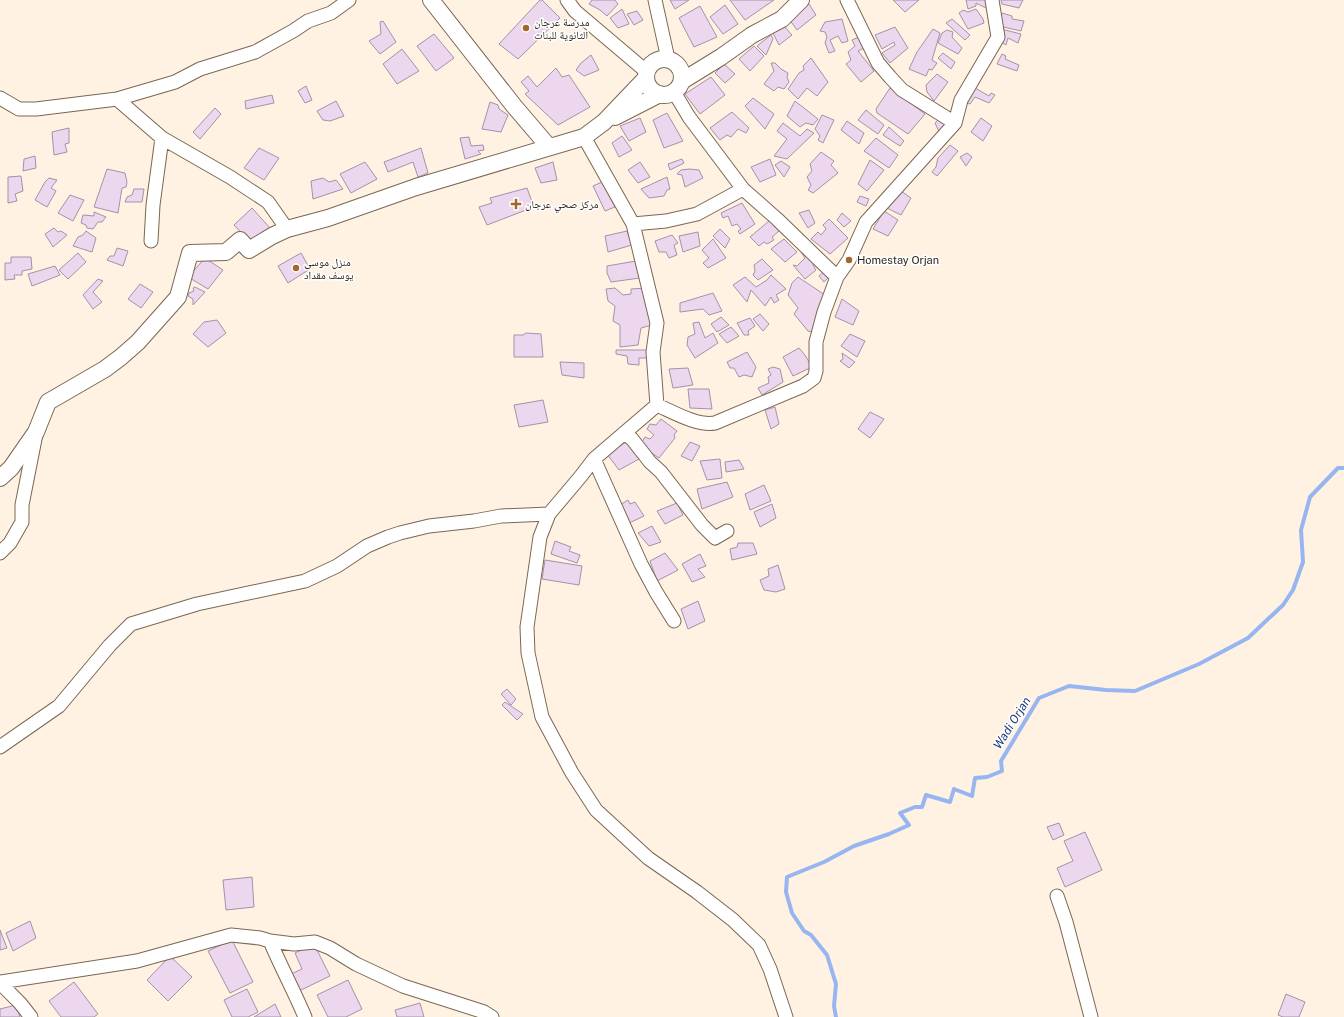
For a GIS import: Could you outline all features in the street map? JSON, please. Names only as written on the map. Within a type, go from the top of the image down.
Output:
[{"type":"street","points":[[0,98],[19,109],[36,109],[116,99],[175,82],[200,69],[255,52],[308,21],[331,13],[349,0]]},
{"type":"street","points":[[431,0],[514,106],[549,147]]},
{"type":"street","points":[[567,0],[575,11],[646,75],[648,85],[653,91],[672,89]]},
{"type":"street","points":[[655,0],[668,59]]},
{"type":"street","points":[[0,553],[10,543],[22,522],[22,505],[36,432],[48,402],[105,369],[138,342],[178,297],[190,253],[226,252],[240,240],[249,250],[287,229],[328,218],[416,187],[584,137],[604,122],[672,89],[752,35],[782,19],[801,0]]},
{"type":"street","points":[[846,0],[878,63],[890,77],[902,90],[955,123]]},
{"type":"street","points":[[657,405],[697,422],[708,424],[715,423],[803,386],[814,378],[816,371],[816,342],[824,312],[837,277],[849,260],[866,222],[955,123],[961,100],[998,37],[992,0]]},
{"type":"street","points":[[604,122],[646,75],[650,66],[655,61],[668,59],[678,65],[681,70],[672,89]]},
{"type":"street","points":[[672,89],[689,118],[743,189],[777,219],[837,277]]},
{"type":"street","points":[[116,99],[162,138],[224,173],[268,202],[287,229]]},
{"type":"street","points":[[584,137],[633,224],[657,323],[653,352],[657,405]]},
{"type":"street","points":[[151,241],[153,206],[162,138]]},
{"type":"street","points":[[633,224],[666,221],[697,214],[743,189]]},
{"type":"street","points":[[657,405],[594,459],[582,476],[550,514],[540,537],[527,627],[528,653],[542,717],[572,773],[596,810],[648,858],[697,892],[733,920],[759,945],[770,969],[786,1017]]},
{"type":"street","points":[[0,478],[11,468],[36,432]]},
{"type":"street","points":[[624,433],[632,439],[650,462],[661,472],[702,525],[715,538],[727,531]]},
{"type":"street","points":[[594,459],[642,564],[656,592],[674,621]]},
{"type":"street","points":[[0,747],[59,706],[110,645],[132,624],[197,604],[305,581],[337,566],[367,546],[400,533],[429,526],[474,521],[501,516],[550,514]]},
{"type":"street","points":[[1057,896],[1066,922],[1091,1017]]},
{"type":"street","points":[[0,982],[137,961],[231,935],[294,944],[314,942],[330,948],[356,964],[403,986],[484,1012],[492,1017]]},
{"type":"street","points":[[270,941],[305,1017]]},
{"type":"street","points":[[0,982],[31,1017]]},
{"type":"building","points":[[540,0],[542,0],[560,18],[518,59],[499,44]]},
{"type":"building","points":[[592,0],[615,0],[618,4],[607,16],[589,4]]},
{"type":"building","points":[[670,0],[689,0],[675,9]]},
{"type":"building","points":[[730,0],[774,0],[745,20]]},
{"type":"building","points":[[893,0],[919,0],[905,12]]},
{"type":"building","points":[[966,0],[990,0],[990,6],[986,8],[976,3],[976,6],[968,9]]},
{"type":"building","points":[[1001,0],[1023,0],[1019,8],[1002,4]]},
{"type":"building","points":[[809,4],[816,15],[797,30],[789,19]]},
{"type":"building","points":[[725,5],[738,24],[723,34],[710,17]]},
{"type":"building","points":[[700,6],[717,37],[694,47],[679,18]]},
{"type":"building","points":[[622,9],[629,24],[618,28],[610,18]]},
{"type":"building","points":[[976,9],[984,23],[968,29],[959,13],[963,10],[968,12]]},
{"type":"building","points":[[637,11],[643,20],[634,25],[627,14]]},
{"type":"building","points":[[1002,13],[1012,16],[1012,19],[1024,21],[1021,31],[999,26]]},
{"type":"building","points":[[842,19],[848,41],[842,43],[838,36],[830,40],[835,51],[829,53],[825,43],[827,37],[825,32],[820,31],[825,22]]},
{"type":"building","points":[[952,19],[970,35],[965,40],[946,23]]},
{"type":"building","points":[[383,21],[396,42],[380,54],[369,41],[381,34],[380,22]]},
{"type":"building","points":[[783,25],[792,35],[779,45],[773,33]]},
{"type":"building","points":[[895,27],[908,48],[890,63],[882,53],[895,45],[894,42],[882,49],[875,35]]},
{"type":"building","points":[[933,29],[940,33],[932,60],[937,63],[932,70],[929,69],[926,76],[909,69],[917,52]]},
{"type":"building","points":[[1001,29],[1021,34],[1018,43],[1008,38],[1006,45],[997,40]]},
{"type":"building","points":[[947,30],[953,32],[952,37],[962,48],[958,54],[938,43],[942,33]]},
{"type":"building","points":[[434,34],[454,58],[436,71],[417,46]]},
{"type":"building","points":[[771,35],[773,39],[766,55],[757,46]]},
{"type":"building","points":[[859,37],[864,48],[858,51],[874,71],[861,82],[846,64],[851,60],[848,52],[855,46],[852,40]]},
{"type":"building","points":[[754,46],[764,56],[750,71],[739,59]]},
{"type":"building","points":[[402,49],[419,71],[397,84],[383,64]]},
{"type":"building","points":[[943,53],[955,62],[951,69],[938,58]]},
{"type":"building","points":[[1002,54],[1006,56],[1005,59],[1019,65],[1017,71],[997,64]]},
{"type":"building","points":[[591,55],[599,70],[584,76],[576,70],[581,63]]},
{"type":"building","points":[[811,58],[828,82],[817,96],[807,88],[798,99],[788,89],[799,73],[804,70],[803,66]]},
{"type":"building","points":[[771,63],[775,63],[788,73],[787,77],[789,82],[784,89],[778,87],[774,91],[764,84],[774,71]]},
{"type":"building","points":[[724,64],[735,74],[725,83],[715,73]]},
{"type":"building","points":[[556,68],[562,77],[569,75],[590,107],[558,125],[525,94],[529,91],[521,82],[528,76],[537,87]]},
{"type":"building","points":[[937,74],[948,82],[934,101],[927,92],[926,85]]},
{"type":"building","points":[[711,77],[725,95],[700,114],[685,94]]},
{"type":"building","points":[[306,86],[312,100],[305,103],[298,91]]},
{"type":"building","points":[[890,88],[925,114],[908,134],[877,113],[876,109]]},
{"type":"building","points":[[975,88],[989,96],[991,93],[995,95],[989,103],[975,97],[970,104],[963,102]]},
{"type":"building","points":[[272,95],[274,103],[246,109],[245,101]]},
{"type":"building","points":[[753,98],[774,114],[765,129],[745,106]]},
{"type":"building","points":[[336,101],[344,116],[330,121],[323,120],[317,111]]},
{"type":"building","points":[[795,101],[818,119],[813,125],[806,123],[800,127],[787,116]]},
{"type":"building","points":[[490,102],[498,105],[499,109],[508,115],[501,132],[482,129]]},
{"type":"building","points":[[215,108],[221,114],[200,139],[193,132]]},
{"type":"building","points":[[866,110],[884,125],[878,134],[858,120]]},
{"type":"building","points":[[732,112],[749,128],[746,133],[738,129],[731,137],[727,135],[720,140],[710,128]]},
{"type":"building","points":[[667,113],[683,141],[664,148],[653,120]]},
{"type":"building","points":[[822,115],[834,120],[823,143],[818,140],[820,136],[815,129]]},
{"type":"building","points":[[640,118],[646,132],[629,141],[620,126]]},
{"type":"building","points":[[940,118],[947,127],[940,134],[935,123]]},
{"type":"building","points":[[981,118],[992,126],[983,141],[971,132]]},
{"type":"building","points":[[847,121],[864,133],[859,144],[841,130]]},
{"type":"building","points":[[783,123],[800,136],[807,129],[814,133],[787,159],[774,156],[787,139],[777,131]]},
{"type":"building","points":[[889,127],[904,141],[900,146],[883,135]]},
{"type":"building","points":[[69,128],[69,143],[65,144],[67,152],[54,155],[52,132]]},
{"type":"building","points":[[622,136],[632,150],[619,157],[612,143]]},
{"type":"building","points":[[469,137],[471,146],[483,145],[484,150],[478,151],[481,154],[465,159],[460,138]]},
{"type":"building","points":[[876,138],[898,155],[889,168],[864,151]]},
{"type":"building","points":[[950,145],[958,151],[937,176],[932,172],[936,167],[938,158]]},
{"type":"building","points":[[259,148],[279,158],[264,180],[244,168]]},
{"type":"building","points":[[421,148],[428,173],[418,177],[413,162],[388,172],[384,162]]},
{"type":"building","points":[[821,152],[834,161],[831,165],[838,173],[813,193],[808,190],[811,185],[807,177],[812,171],[810,164]]},
{"type":"building","points":[[967,153],[972,157],[966,166],[960,157]]},
{"type":"building","points":[[35,156],[36,168],[23,171],[24,159]]},
{"type":"building","points":[[682,159],[684,163],[670,170],[668,164]]},
{"type":"building","points":[[770,159],[776,175],[760,182],[751,167]]},
{"type":"building","points":[[870,160],[884,170],[867,191],[858,184]]},
{"type":"building","points":[[781,161],[790,167],[784,177],[775,165]]},
{"type":"building","points":[[365,162],[377,179],[351,193],[340,174]]},
{"type":"building","points":[[553,162],[557,180],[541,183],[535,168]]},
{"type":"building","points":[[640,162],[650,177],[638,183],[628,170]]},
{"type":"building","points":[[107,169],[125,173],[127,182],[126,187],[122,188],[118,213],[94,207]]},
{"type":"building","points":[[681,170],[699,170],[703,178],[685,187],[682,175],[677,174]]},
{"type":"building","points":[[21,176],[23,191],[15,194],[17,201],[8,203],[8,177]]},
{"type":"building","points":[[667,177],[670,189],[667,190],[664,196],[649,198],[641,189]]},
{"type":"building","points":[[49,178],[57,180],[51,188],[56,191],[47,207],[35,200],[45,182]]},
{"type":"building","points":[[323,178],[329,182],[336,180],[343,189],[313,199],[311,181]]},
{"type":"building","points":[[602,182],[615,207],[605,211],[593,186]]},
{"type":"building","points":[[527,188],[534,207],[487,225],[479,207],[492,203],[490,198]]},
{"type":"building","points":[[134,189],[144,189],[142,202],[125,202],[127,197],[132,195]]},
{"type":"building","points":[[898,189],[911,198],[901,215],[887,208]]},
{"type":"building","points":[[70,195],[84,200],[73,221],[58,213]]},
{"type":"building","points":[[860,196],[869,199],[866,206],[857,202]]},
{"type":"building","points":[[742,203],[755,224],[740,234],[738,231],[741,229],[737,224],[732,226],[728,216],[723,218],[721,213]]},
{"type":"building","points":[[252,208],[270,228],[252,244],[234,225]]},
{"type":"building","points":[[809,210],[815,223],[808,228],[799,213]]},
{"type":"building","points":[[884,211],[898,220],[888,236],[873,229]]},
{"type":"building","points":[[94,212],[106,217],[102,222],[98,222],[93,229],[87,228],[86,225],[81,223],[83,215],[94,216]]},
{"type":"building","points":[[842,213],[851,221],[844,227],[837,220]]},
{"type":"building","points":[[829,219],[848,238],[830,254],[811,239],[818,232],[821,235],[826,229],[823,225]]},
{"type":"building","points":[[769,221],[779,231],[772,237],[774,240],[767,244],[764,242],[759,246],[750,237]]},
{"type":"building","points":[[54,228],[58,232],[61,231],[67,235],[53,247],[45,234]]},
{"type":"building","points":[[720,229],[730,239],[725,248],[713,236]]},
{"type":"building","points":[[86,231],[96,238],[92,252],[73,246],[78,237],[83,235]]},
{"type":"building","points":[[627,231],[632,245],[608,252],[605,236]]},
{"type":"building","points":[[698,232],[700,246],[683,252],[679,236]]},
{"type":"building","points":[[672,235],[678,243],[674,245],[677,255],[669,258],[666,252],[659,252],[655,241]]},
{"type":"building","points":[[713,239],[726,258],[708,268],[703,263],[709,258],[702,250]]},
{"type":"building","points":[[784,239],[797,252],[785,262],[771,249]]},
{"type":"building","points":[[117,248],[128,251],[123,266],[107,260],[110,256],[114,256]]},
{"type":"building","points":[[804,251],[814,262],[813,265],[816,270],[805,279],[793,265],[797,266],[805,258],[801,252]]},
{"type":"building","points":[[78,253],[86,262],[68,279],[59,270]]},
{"type":"building","points":[[301,253],[310,269],[288,283],[278,266]]},
{"type":"building","points":[[11,257],[31,257],[32,269],[22,271],[22,275],[14,275],[15,279],[5,280],[5,263],[11,263]]},
{"type":"building","points":[[205,258],[223,270],[208,289],[188,277]]},
{"type":"building","points":[[762,259],[773,270],[758,280],[753,275],[755,271],[754,265]]},
{"type":"building","points":[[636,261],[640,278],[611,282],[607,273],[607,266]]},
{"type":"building","points":[[55,266],[60,275],[32,286],[28,274]]},
{"type":"building","points":[[825,271],[830,276],[824,282],[819,276]]},
{"type":"building","points":[[771,275],[786,289],[776,295],[779,300],[774,303],[771,297],[765,306],[751,290],[747,302],[733,285],[745,277],[756,287],[767,280]]},
{"type":"building","points":[[798,277],[828,297],[811,332],[808,331],[794,314],[798,308],[788,295],[792,283]]},
{"type":"building","points":[[98,279],[103,281],[93,292],[102,302],[93,309],[83,295]]},
{"type":"building","points":[[140,284],[153,292],[141,308],[128,299]]},
{"type":"building","points":[[195,287],[205,292],[193,305],[193,299],[188,296],[189,293],[194,291],[193,288]]},
{"type":"building","points":[[615,288],[623,295],[631,294],[631,289],[646,288],[652,325],[641,328],[638,345],[620,347],[620,325],[613,321],[615,306],[608,301],[606,289]]},
{"type":"building","points":[[713,293],[722,311],[709,315],[703,309],[680,312],[680,303]]},
{"type":"building","points":[[842,299],[859,311],[853,325],[835,317]]},
{"type":"building","points":[[760,314],[769,324],[763,331],[753,319]]},
{"type":"building","points":[[721,317],[729,325],[717,332],[711,324]]},
{"type":"building","points":[[750,318],[755,326],[748,331],[749,335],[744,335],[737,323]]},
{"type":"building","points":[[217,320],[226,333],[208,347],[193,334],[204,322]]},
{"type":"building","points":[[699,322],[705,338],[713,333],[718,343],[695,358],[687,345],[688,337],[695,334],[693,323]]},
{"type":"building","points":[[731,327],[739,336],[727,343],[719,334]]},
{"type":"building","points":[[526,333],[541,334],[543,357],[514,357],[514,335],[523,335]]},
{"type":"building","points":[[850,334],[865,341],[857,357],[841,346]]},
{"type":"building","points":[[799,348],[812,367],[793,376],[783,357]]},
{"type":"building","points":[[616,350],[649,350],[648,358],[639,358],[639,365],[628,364],[627,356],[616,354]]},
{"type":"building","points":[[747,352],[756,367],[752,377],[744,375],[739,377],[734,368],[730,368],[727,362]]},
{"type":"building","points":[[842,353],[855,362],[849,368],[840,361],[843,359]]},
{"type":"building","points":[[560,362],[584,363],[584,378],[562,375]]},
{"type":"building","points":[[773,367],[780,369],[783,382],[762,395],[758,388],[769,383],[768,377],[771,375],[768,369]]},
{"type":"building","points":[[688,368],[693,385],[673,388],[669,369]]},
{"type":"building","points":[[688,389],[709,389],[712,409],[690,408]]},
{"type":"building","points":[[543,400],[548,422],[519,427],[514,405]]},
{"type":"building","points":[[775,407],[779,424],[771,429],[765,410]]},
{"type":"building","points":[[870,412],[884,419],[870,438],[858,429]]},
{"type":"building","points":[[661,419],[677,431],[674,435],[675,438],[659,458],[640,445],[645,437],[650,439],[654,435],[647,429],[650,424],[656,425]]},
{"type":"building","points":[[626,442],[639,459],[619,470],[607,454]]},
{"type":"building","points":[[690,442],[700,446],[692,461],[681,456]]},
{"type":"building","points":[[720,459],[722,478],[707,480],[700,461]]},
{"type":"building","points":[[739,460],[744,469],[726,472],[725,462]]},
{"type":"building","points":[[727,482],[733,497],[702,509],[697,489]]},
{"type":"building","points":[[764,485],[771,501],[750,510],[745,494]]},
{"type":"building","points":[[628,500],[630,504],[635,502],[644,516],[627,524],[620,505]]},
{"type":"building","points":[[677,503],[683,515],[665,524],[657,511]]},
{"type":"building","points":[[772,504],[776,518],[760,527],[754,512]]},
{"type":"building","points":[[652,526],[661,542],[649,546],[638,533]]},
{"type":"building","points":[[555,541],[571,547],[569,551],[580,555],[577,563],[551,554]]},
{"type":"building","points":[[738,543],[753,543],[757,554],[732,560],[730,549],[737,547]]},
{"type":"building","points":[[665,553],[678,570],[657,581],[650,561]]},
{"type":"building","points":[[700,554],[706,566],[698,569],[705,577],[692,582],[682,564]]},
{"type":"building","points":[[545,560],[582,566],[579,585],[542,579]]},
{"type":"building","points":[[778,565],[785,589],[776,592],[764,590],[760,580],[769,576],[768,569]]},
{"type":"building","points":[[698,601],[705,621],[688,629],[681,609]]},
{"type":"building","points":[[507,689],[516,699],[511,705],[501,694]]},
{"type":"building","points":[[505,702],[523,714],[517,720],[502,705]]},
{"type":"building","points":[[1059,823],[1064,835],[1053,840],[1047,827]]},
{"type":"building","points":[[1085,832],[1102,870],[1065,887],[1057,868],[1073,861],[1064,841]]},
{"type":"building","points":[[252,877],[254,907],[226,910],[223,880]]},
{"type":"building","points":[[30,921],[36,938],[13,951],[6,933]]},
{"type":"building","points":[[0,930],[7,948],[0,950]]},
{"type":"building","points":[[232,940],[253,982],[230,993],[208,951]]},
{"type":"building","points":[[314,944],[330,976],[299,991],[291,974],[302,969],[295,953]]},
{"type":"building","points":[[170,956],[192,977],[168,1001],[147,980]]},
{"type":"building","points":[[348,980],[362,1009],[346,1017],[328,1017],[317,995]]},
{"type":"building","points":[[74,982],[98,1014],[94,1017],[61,1017],[49,1001]]},
{"type":"building","points":[[247,989],[258,1012],[248,1017],[232,1017],[224,1000]]},
{"type":"building","points":[[1286,994],[1305,1002],[1299,1017],[1283,1017],[1278,1015]]},
{"type":"building","points":[[420,1003],[424,1017],[397,1017],[395,1010]]},
{"type":"building","points":[[275,1004],[281,1017],[254,1017]]},
{"type":"building","points":[[16,1005],[20,1017],[0,1017],[0,1009]]},
{"type":"waterway","name":"Wadi Orjan","points":[[836,1017],[834,1006],[836,984],[827,955],[811,935],[804,931],[792,913],[786,892],[787,877],[824,862],[854,846],[889,834],[909,825],[900,813],[915,807],[922,807],[926,795],[950,802],[954,789],[972,796],[975,778],[987,777],[1002,771],[1001,761],[1039,698],[1069,686],[1135,691],[1199,664],[1248,638],[1283,605],[1293,590],[1303,562],[1301,530],[1310,497],[1338,468],[1344,468]]},
{"type":"place","name":"مدرسة عرجان الثانوية للبنات","points":[[526,28]]},
{"type":"place","name":"مركز صحي عرجان","points":[[516,204]]},
{"type":"place","name":"Homestay Orjan","points":[[849,260]]},
{"type":"place","name":"منزل موسى يوسف مقداد","points":[[296,268]]}]
